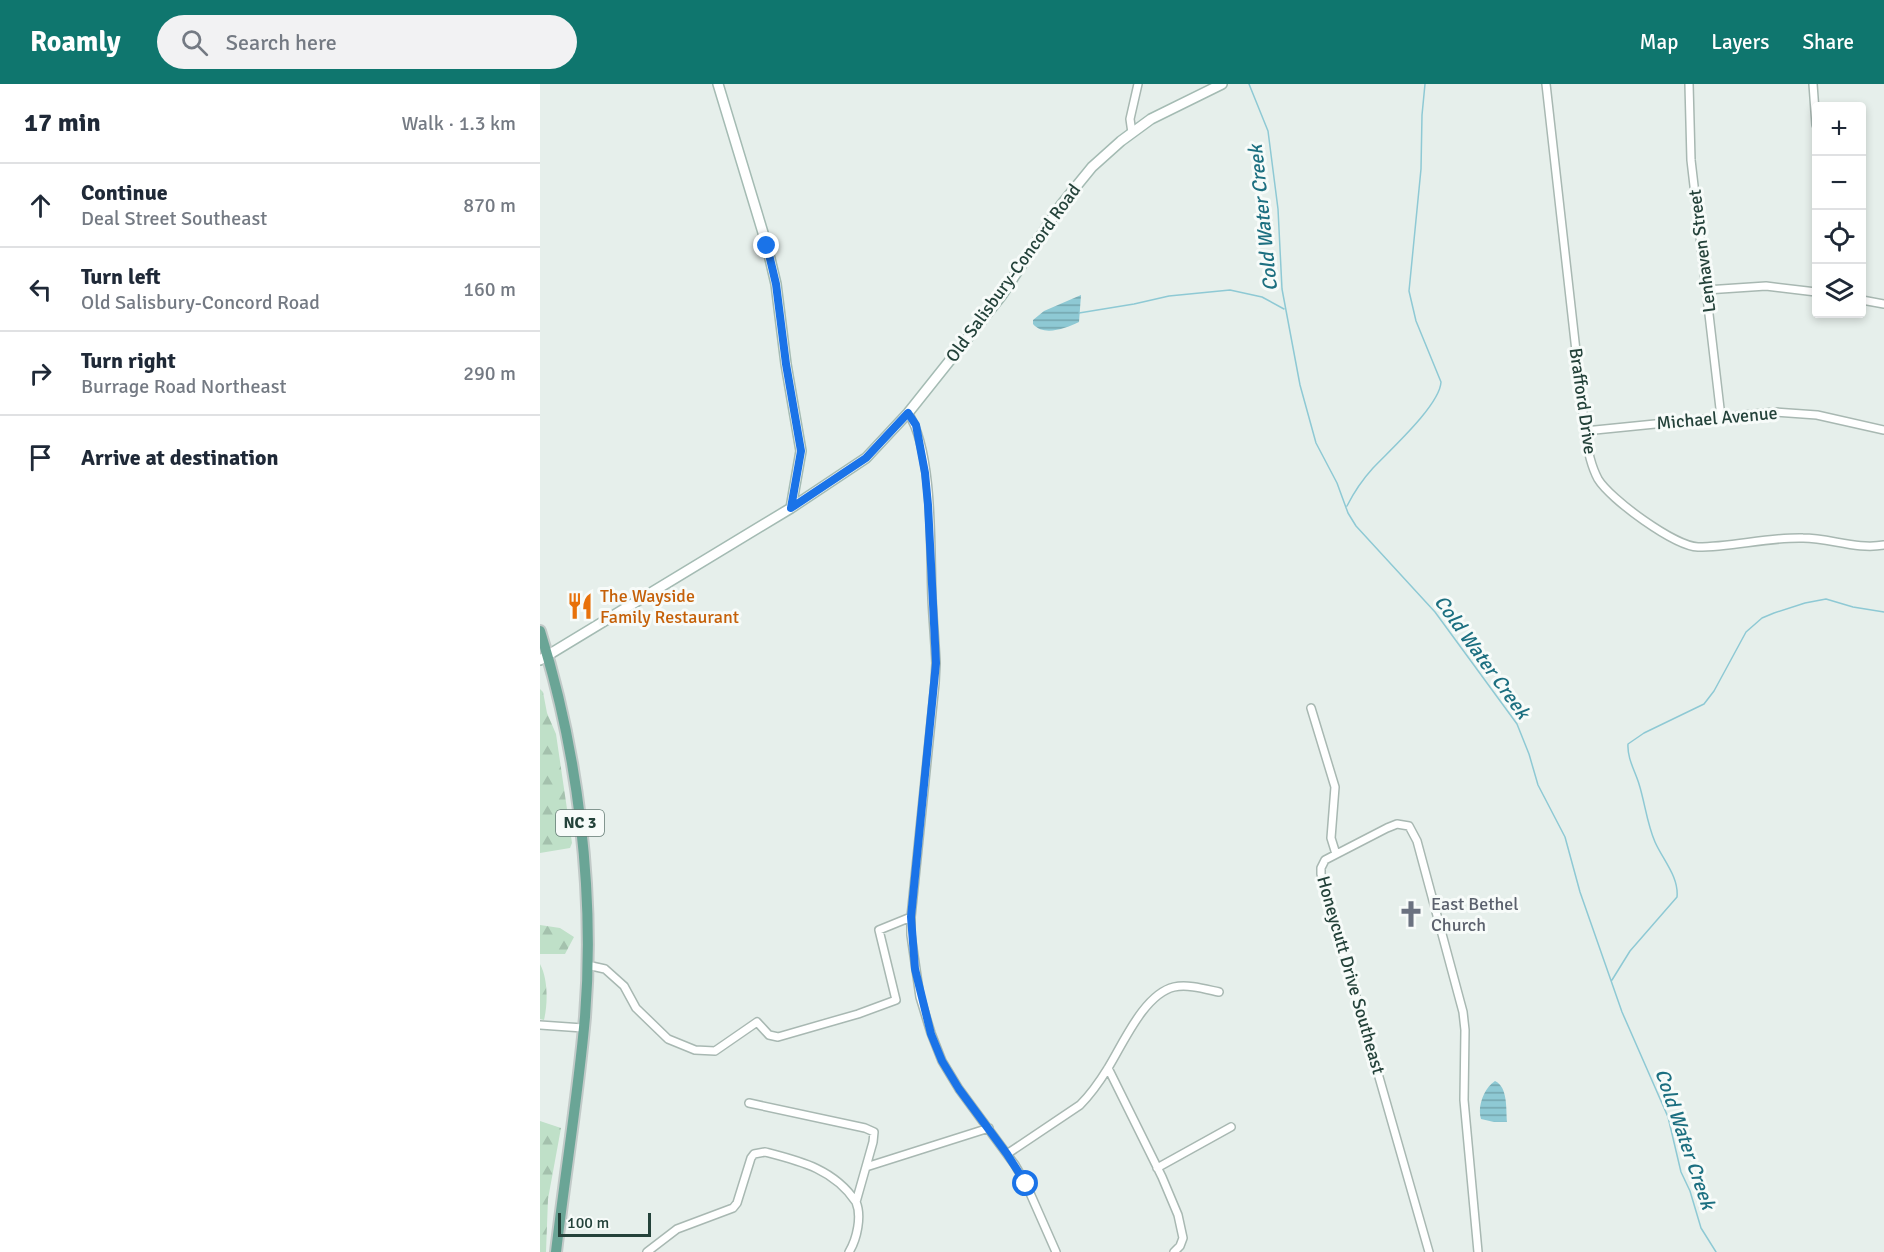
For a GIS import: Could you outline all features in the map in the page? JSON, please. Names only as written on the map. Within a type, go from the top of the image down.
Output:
[{"type":"main road","points":[[718,84],[767,246],[776,284],[786,364],[801,451],[791,508]]},
{"type":"main road","name":"Old Salisbury-Concord Road","points":[[543,658],[791,508],[866,458],[908,413],[1002,295],[1070,193],[1092,167],[1132,133],[1165,111],[1222,84]]},
{"type":"main road","name":"NC 3","points":[[540,631],[543,658],[566,734],[578,808],[586,896],[587,965],[580,1072],[556,1252]]},
{"type":"street","points":[[1132,133],[1130,119],[1138,84]]},
{"type":"street","name":"Brafford Drive","points":[[1546,84],[1585,431],[1593,470],[1608,493],[1677,540],[1700,547],[1800,537],[1872,547],[1884,544]]},
{"type":"street","name":"Lenhaven Street","points":[[1689,84],[1691,159],[1721,417]]},
{"type":"street","points":[[1813,84],[1814,102]]},
{"type":"street","points":[[1706,290],[1766,286],[1812,292]]},
{"type":"street","points":[[1866,301],[1884,304]]},
{"type":"street","name":"Michael Avenue","points":[[1585,431],[1788,412],[1884,430]]},
{"type":"street","points":[[908,413],[916,425],[926,484],[936,663],[911,917],[915,969],[931,1034],[942,1061],[959,1089],[1007,1154],[1030,1192],[1056,1252]]},
{"type":"street","points":[[1311,708],[1335,787],[1331,838],[1336,854]]},
{"type":"street","name":"Honeycutt Drive Southeast","points":[[1430,1252],[1322,879],[1322,864],[1325,860],[1396,824],[1409,826],[1413,831],[1463,1012],[1464,1108],[1478,1252]]},
{"type":"street","points":[[587,965],[604,969],[624,986],[636,1008],[668,1039],[695,1050],[715,1051],[757,1022],[769,1035],[778,1037],[858,1014],[896,1000],[879,930],[911,917]]},
{"type":"street","points":[[1007,1154],[1080,1105],[1108,1068],[1139,1017],[1157,995],[1181,986],[1219,992]]},
{"type":"street","points":[[540,1025],[583,1028]]},
{"type":"street","points":[[1108,1068],[1178,1215],[1183,1233],[1182,1242],[1174,1252]]},
{"type":"street","points":[[749,1103],[874,1132],[856,1202]]},
{"type":"street","points":[[1157,1168],[1231,1127]]},
{"type":"street","points":[[866,1167],[989,1128]]},
{"type":"street","points":[[647,1252],[677,1229],[733,1208],[737,1203],[751,1158],[759,1152],[813,1166],[838,1183],[856,1202],[859,1212],[858,1223],[849,1252]]},
{"type":"green space","points":[[540,689],[543,692],[547,713],[556,734],[572,843],[570,848],[540,853]]},
{"type":"green space","points":[[540,925],[560,928],[574,937],[565,954],[540,954]]},
{"type":"green space","points":[[540,964],[545,977],[546,991],[544,1020],[540,1019]]},
{"type":"green space","points":[[540,1121],[561,1128],[548,1199],[546,1252],[540,1252]]},
{"type":"water","points":[[1081,295],[1079,322],[1062,329],[1049,331],[1033,324],[1033,320],[1044,311]]},
{"type":"water","points":[[1495,1081],[1504,1093],[1507,1122],[1481,1119],[1482,1098]]},
{"type":"waterway","name":"Cold Water Creek","points":[[1249,84],[1268,131],[1278,209],[1282,289],[1300,385],[1316,443],[1356,526],[1435,612],[1517,724],[1538,785],[1565,837],[1580,892],[1622,1012],[1668,1117],[1681,1172],[1690,1191],[1701,1228],[1716,1252]]},
{"type":"waterway","points":[[1347,506],[1369,472],[1424,415],[1438,392],[1441,382],[1416,321],[1409,291],[1421,169],[1425,84]]},
{"type":"waterway","points":[[1079,313],[1169,296],[1230,290],[1262,297],[1284,309]]},
{"type":"waterway","points":[[1612,980],[1630,951],[1677,897],[1676,882],[1650,828],[1630,759],[1628,744],[1644,733],[1704,704],[1714,691],[1746,632],[1762,618],[1805,603],[1826,599],[1853,607],[1884,612]]},
{"type":"place","name":"The Wayside Family Restaurant","points":[[580,606]]},
{"type":"place","name":"East Bethel Church","points":[[1411,914]]},
{"type":"route","points":[[767,246],[776,284],[786,364],[801,451],[791,508],[866,458],[908,413],[916,425],[928,505],[936,663],[911,917],[915,969],[920,998],[942,1061],[1026,1184]]}]
